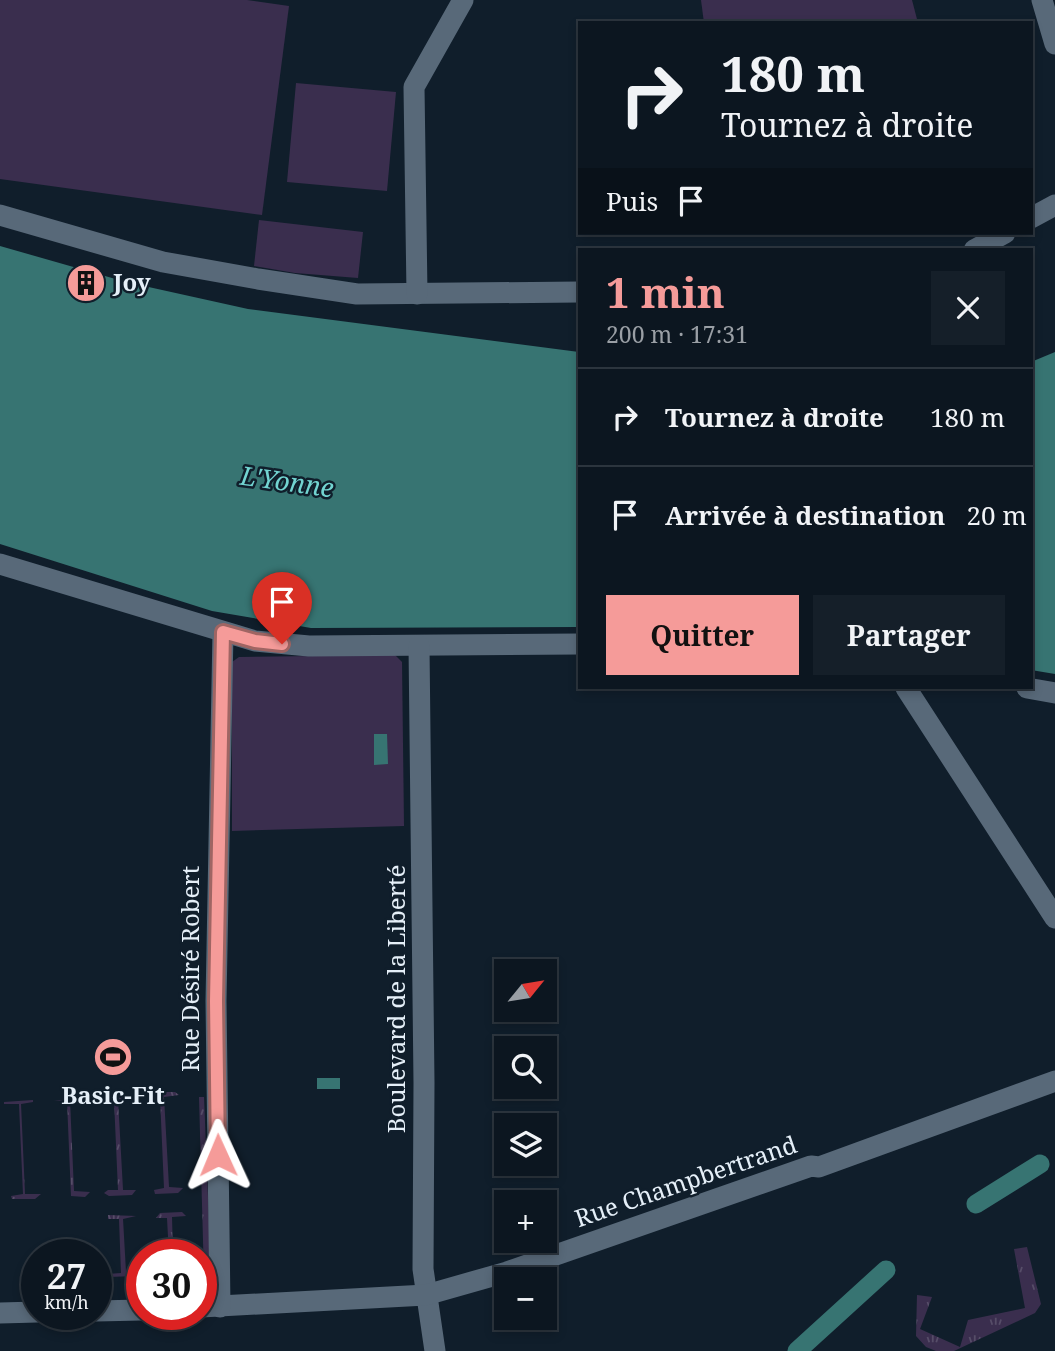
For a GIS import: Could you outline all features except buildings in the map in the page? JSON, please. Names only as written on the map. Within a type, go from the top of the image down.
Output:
[{"type":"street","points":[[417,294],[414,87],[463,0]]},
{"type":"street","points":[[1042,0],[1055,44]]},
{"type":"street","points":[[1033,217],[1055,205]]},
{"type":"street","points":[[0,215],[163,262],[357,294],[578,292]]},
{"type":"street","points":[[978,248],[1001,235]]},
{"type":"street","points":[[0,564],[255,641],[309,646],[578,644]]},
{"type":"street","name":"Rue Désiré Robert","points":[[212,1239],[223,632]]},
{"type":"street","name":"Boulevard de la Liberté","points":[[419,646],[424,1055],[423,1269],[435,1351]]},
{"type":"street","points":[[907,689],[1055,918]]},
{"type":"street","points":[[1033,689],[1055,693]]},
{"type":"street","name":"Rue Champbertrand","points":[[217,1307],[426,1295],[507,1272],[811,1166],[819,1167],[1055,1081]]},
{"type":"street","points":[[0,1313],[21,1312]]},
{"type":"green space","points":[[0,0],[247,0],[289,6],[262,215],[0,179]]},
{"type":"green space","points":[[701,0],[912,0],[917,21],[704,21]]},
{"type":"green space","points":[[296,83],[396,92],[387,191],[287,182]]},
{"type":"green space","points":[[259,220],[363,232],[358,278],[295,273],[254,266]]},
{"type":"green space","points":[[395,655],[402,662],[404,826],[232,831],[232,662],[239,657]]},
{"type":"green space","points":[[153,1092],[175,1092],[179,1095],[164,1097],[169,1187],[183,1188],[178,1193],[155,1194],[154,1190],[164,1188],[160,1097],[147,1097]]},
{"type":"green space","points":[[107,1095],[128,1095],[132,1098],[118,1099],[123,1190],[136,1190],[132,1195],[109,1196],[104,1193],[118,1190],[114,1100],[100,1099]]},
{"type":"green space","points":[[199,1097],[204,1097],[210,1239],[203,1239]]},
{"type":"green space","points":[[84,1098],[70,1101],[74,1191],[90,1192],[85,1197],[71,1196],[67,1101],[54,1101]]},
{"type":"green space","points":[[33,1100],[21,1104],[25,1194],[41,1194],[35,1199],[12,1199],[11,1196],[23,1194],[19,1104],[4,1102]]},
{"type":"green space","points":[[182,1212],[186,1216],[172,1217],[173,1239],[168,1239],[167,1218],[156,1218],[160,1213]]},
{"type":"green space","points":[[108,1215],[136,1216],[123,1219],[126,1276],[112,1277],[112,1274],[121,1273],[119,1219],[108,1219]]},
{"type":"green space","points":[[1027,1247],[1041,1304],[1035,1313],[954,1351],[936,1351],[926,1347],[916,1336],[917,1295],[932,1297],[920,1329],[960,1347],[968,1320],[1025,1308],[1014,1249]]},
{"type":"water","name":"L'Yonne","points":[[0,246],[126,282],[248,309],[578,352],[578,627],[311,628],[212,611],[0,544]]},
{"type":"water","points":[[1055,352],[1055,674],[1033,670],[1033,361]]},
{"type":"water","points":[[374,734],[387,734],[388,764],[374,765]]},
{"type":"water","points":[[317,1078],[340,1078],[340,1089],[317,1089]]},
{"type":"waterway","points":[[976,1204],[1040,1164]]},
{"type":"waterway","points":[[797,1351],[886,1270]]},
{"type":"place","name":"Joy","points":[[86,283]]},
{"type":"place","name":"Basic-Fit","points":[[113,1057]]},
{"type":"route","points":[[218,1155],[216,1001],[223,632],[255,641],[282,644]]}]
